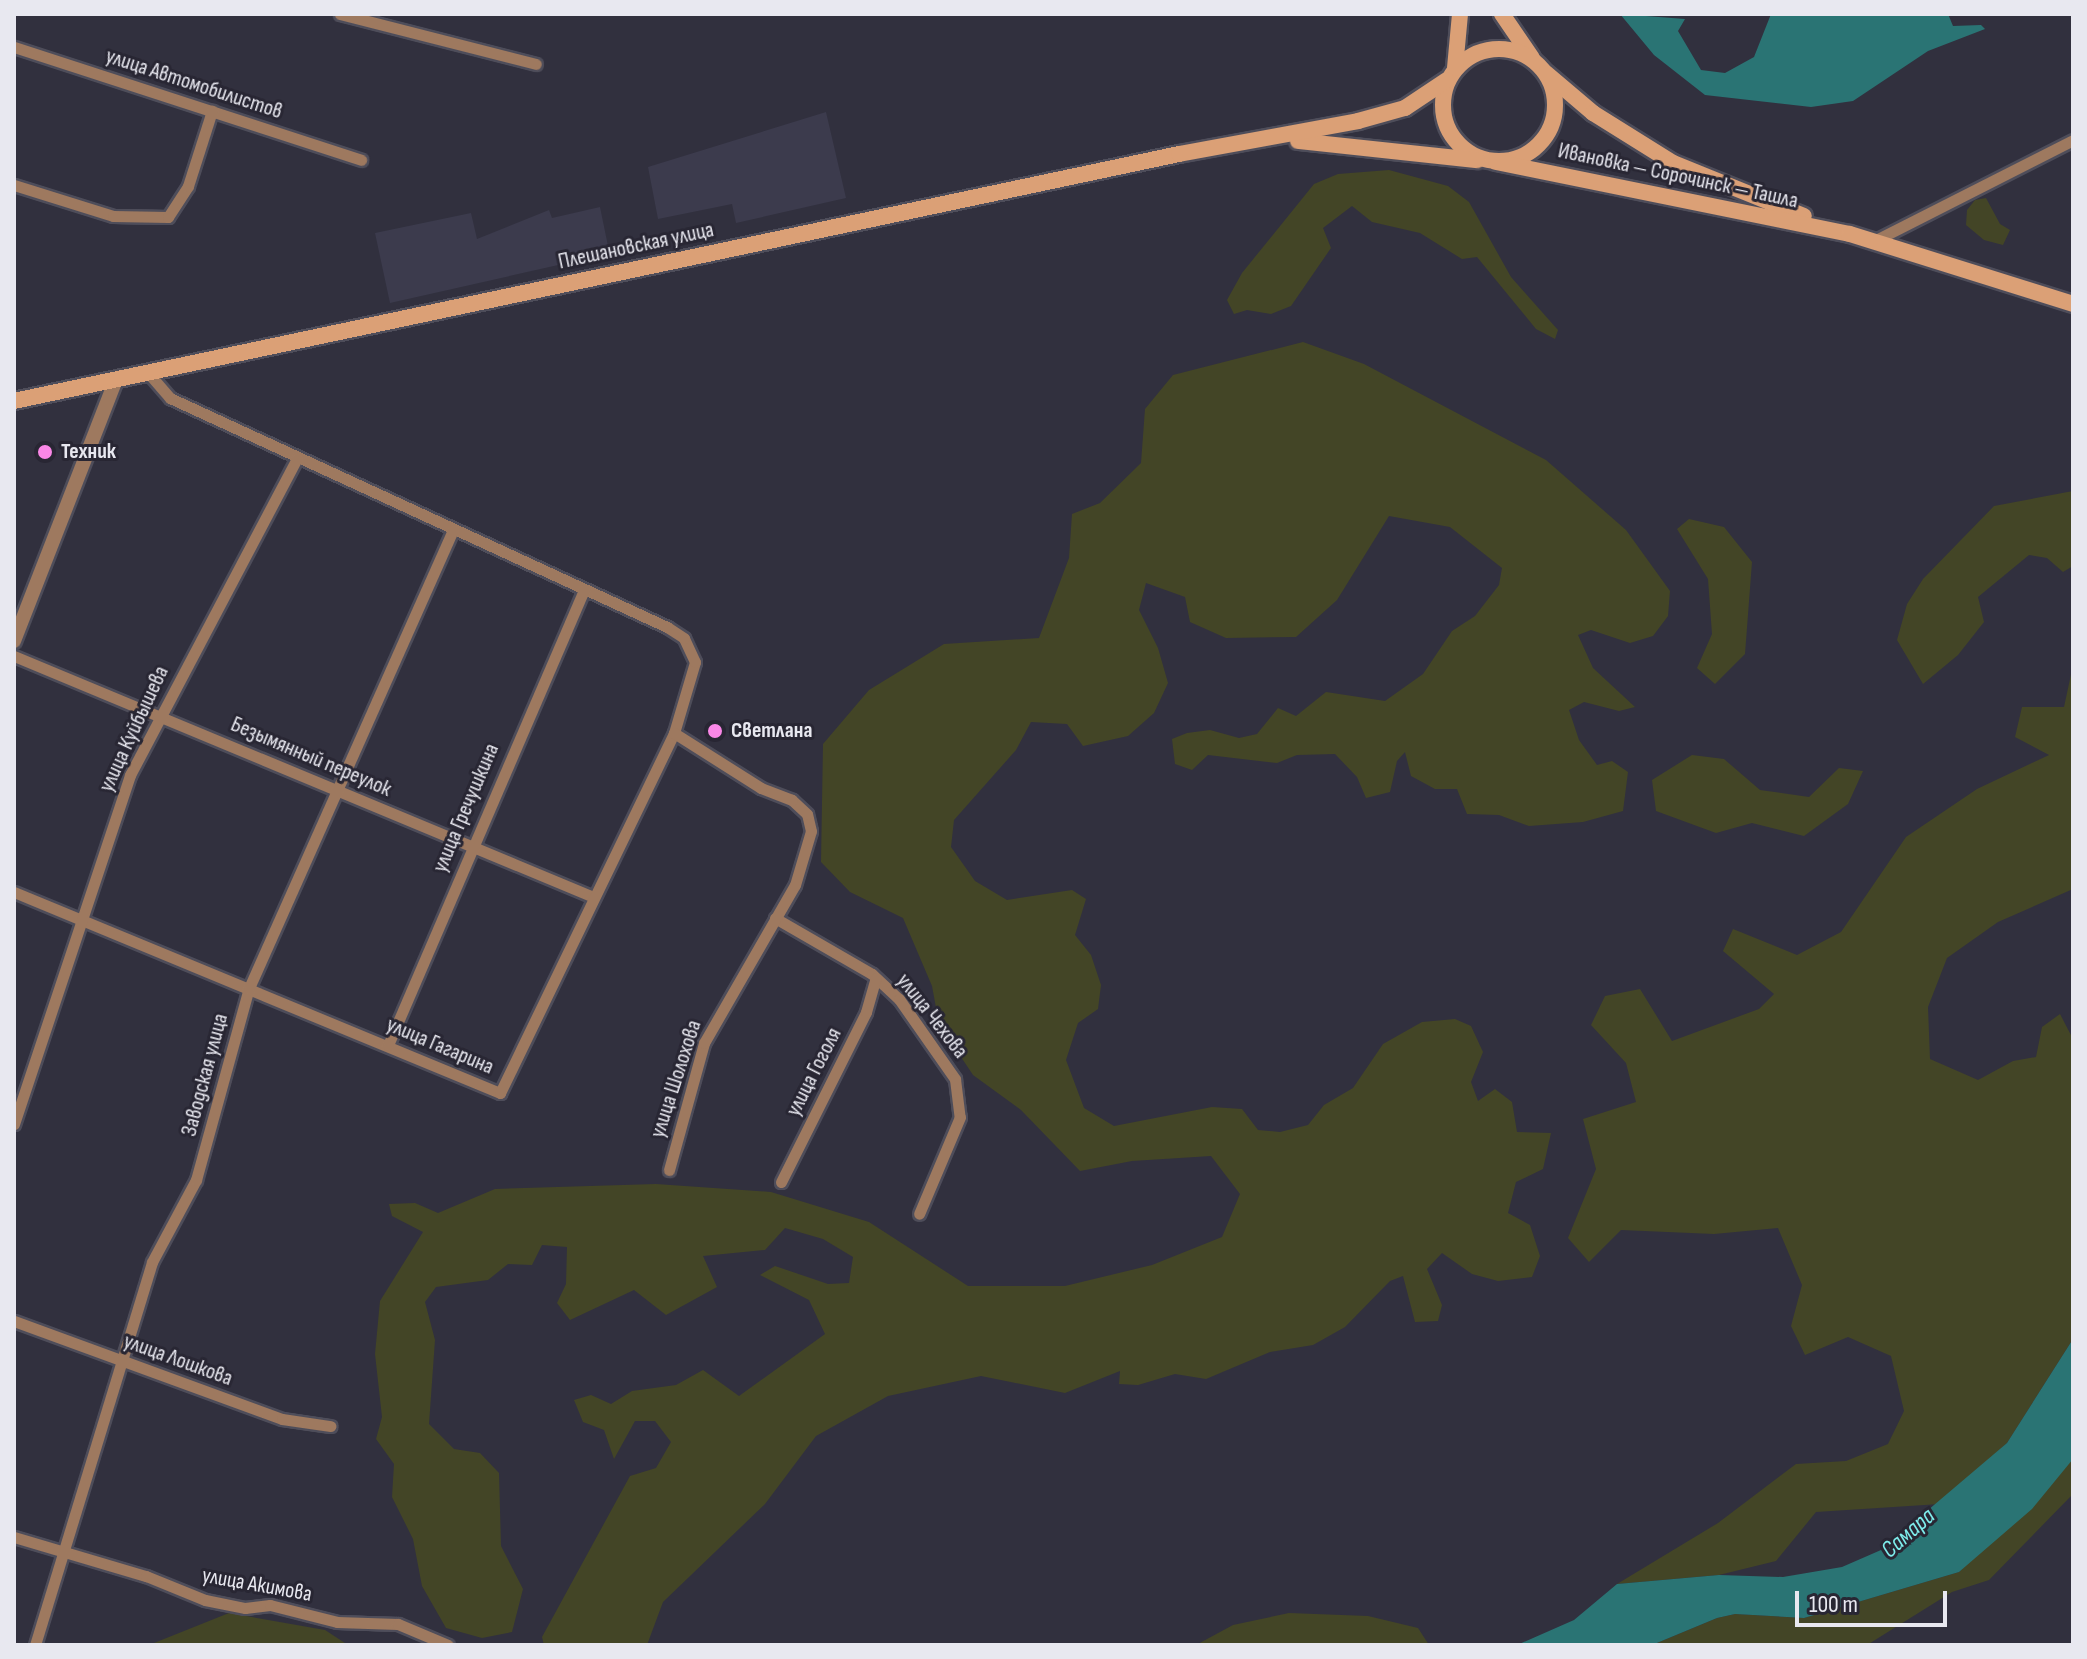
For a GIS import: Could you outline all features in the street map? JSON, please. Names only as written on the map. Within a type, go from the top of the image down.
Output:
[{"type":"main road","points":[[1268,140],[1387,114],[1421,99],[1451,74],[1460,14]]},
{"type":"main road","points":[[1502,14],[1540,68]]},
{"type":"main road","name":"Ивановка — Сорочинск — Ташла","points":[[1850,234],[1673,163],[1603,120],[1520,54],[1493,51],[1451,74],[1448,127],[1467,151],[1490,161],[1850,234],[2073,304]]},
{"type":"main road","name":"Ивановка — Сорочинск — Ташла","points":[[1490,161],[1528,153],[1548,133],[1554,105],[1540,68]]},
{"type":"main road","points":[[1268,140],[1358,144],[1490,161]]},
{"type":"main road","name":"Плешановская улица","points":[[14,401],[1163,157],[1268,140]]},
{"type":"street","points":[[340,14],[536,64]]},
{"type":"street","name":"улица Автомобилистов","points":[[14,47],[361,160]]},
{"type":"street","points":[[14,185],[113,216],[168,217],[188,186],[212,111]]},
{"type":"street","points":[[1874,241],[2073,140]]},
{"type":"street","points":[[148,373],[170,398],[584,589]]},
{"type":"street","points":[[14,641],[116,380]]},
{"type":"street","name":"улица Куйбышева","points":[[14,1124],[130,775],[297,458]]},
{"type":"street","name":"Заводская улица","points":[[35,1645],[152,1262],[196,1180],[249,988],[453,530]]},
{"type":"street","name":"улица Гагарина","points":[[14,892],[81,916],[500,1093],[591,896],[674,733],[695,662],[684,638],[584,589]]},
{"type":"street","name":"улица Гречушкина","points":[[388,1045],[470,846],[584,589]]},
{"type":"street","name":"Безымянный переулок","points":[[14,656],[162,714],[591,896]]},
{"type":"street","name":"улица Шолохова","points":[[669,1170],[704,1043],[795,885],[811,831],[807,814],[792,800],[761,788],[674,733]]},
{"type":"street","points":[[775,918],[876,978]]},
{"type":"street","name":"улица Гоголя","points":[[781,1182],[866,1012],[876,978]]},
{"type":"street","name":"улица Чехова","points":[[876,978],[931,1041],[955,1079],[960,1101],[960,1117],[919,1214]]},
{"type":"street","name":"улица Лошкова","points":[[14,1321],[282,1419],[330,1426]]},
{"type":"street","name":"улица Акимова","points":[[14,1537],[146,1576],[205,1600],[245,1608],[270,1605],[337,1622],[398,1624],[448,1643]]},
{"type":"shaded area","points":[[826,112],[846,198],[736,223],[732,204],[658,219],[648,167]]},
{"type":"shaded area","points":[[1389,170],[1448,186],[1469,202],[1511,277],[1558,330],[1555,339],[1536,329],[1477,257],[1462,259],[1420,233],[1372,222],[1352,206],[1323,228],[1331,248],[1291,306],[1271,314],[1247,310],[1234,314],[1227,300],[1242,273],[1314,184],[1338,174]]},
{"type":"shaded area","points":[[1986,198],[2000,224],[2010,230],[2003,245],[1984,240],[1966,225],[1967,210],[1975,200]]},
{"type":"shaded area","points":[[600,207],[608,246],[592,250],[585,259],[390,303],[375,233],[471,213],[477,239],[549,210],[552,218]]},
{"type":"shaded area","points":[[1303,342],[1364,364],[1546,460],[1626,530],[1670,591],[1668,616],[1653,636],[1630,643],[1591,630],[1578,635],[1593,668],[1635,707],[1619,711],[1584,702],[1569,710],[1579,740],[1597,765],[1612,761],[1628,772],[1623,811],[1583,822],[1529,826],[1499,815],[1467,814],[1457,789],[1435,789],[1411,776],[1405,752],[1397,761],[1390,792],[1366,798],[1357,777],[1335,754],[1297,755],[1277,763],[1208,755],[1192,770],[1175,764],[1172,739],[1187,733],[1210,730],[1239,738],[1257,734],[1278,708],[1296,716],[1326,692],[1385,701],[1423,674],[1452,631],[1475,616],[1499,585],[1502,568],[1450,527],[1389,516],[1337,600],[1296,637],[1226,638],[1190,622],[1185,597],[1146,583],[1139,610],[1158,648],[1168,683],[1154,713],[1128,736],[1083,746],[1067,724],[1031,722],[1016,750],[954,820],[951,847],[975,881],[1007,900],[1072,890],[1086,899],[1075,935],[1091,955],[1101,985],[1098,1009],[1078,1023],[1066,1060],[1084,1108],[1114,1126],[1212,1107],[1242,1109],[1258,1130],[1280,1132],[1308,1125],[1324,1105],[1353,1088],[1383,1044],[1422,1022],[1455,1019],[1471,1026],[1483,1052],[1471,1082],[1478,1101],[1495,1089],[1512,1102],[1517,1132],[1551,1133],[1543,1169],[1516,1182],[1508,1213],[1530,1225],[1540,1256],[1532,1277],[1498,1281],[1472,1274],[1442,1253],[1427,1269],[1442,1305],[1438,1321],[1415,1322],[1403,1276],[1390,1281],[1345,1327],[1313,1345],[1270,1352],[1206,1379],[1175,1374],[1138,1385],[1119,1384],[1120,1371],[1065,1393],[981,1376],[888,1396],[816,1436],[765,1504],[663,1602],[647,1645],[544,1645],[542,1637],[630,1476],[656,1468],[671,1442],[655,1421],[635,1421],[614,1459],[604,1430],[583,1422],[574,1400],[591,1395],[611,1404],[632,1391],[676,1385],[703,1370],[739,1396],[825,1334],[809,1300],[760,1275],[775,1266],[828,1284],[849,1283],[853,1257],[823,1239],[785,1228],[765,1250],[703,1256],[717,1287],[666,1315],[634,1290],[570,1320],[557,1303],[566,1284],[567,1247],[542,1245],[532,1265],[508,1264],[488,1280],[436,1287],[425,1302],[435,1340],[429,1424],[454,1449],[480,1453],[499,1473],[501,1546],[523,1589],[512,1632],[482,1638],[446,1628],[422,1586],[413,1539],[392,1497],[394,1464],[376,1439],[382,1417],[375,1354],[380,1301],[423,1232],[392,1216],[389,1204],[415,1203],[438,1213],[495,1189],[656,1184],[771,1192],[869,1222],[968,1286],[1065,1286],[1152,1265],[1222,1237],[1240,1194],[1211,1156],[1132,1161],[1080,1171],[1021,1110],[973,1075],[939,1024],[932,986],[903,918],[850,892],[821,862],[823,744],[869,690],[944,644],[1039,638],[1069,558],[1072,514],[1100,503],[1141,463],[1145,409],[1173,375]]},
{"type":"shaded area","points":[[2073,491],[2073,566],[2063,572],[2047,558],[2029,555],[1978,597],[1984,622],[1958,655],[1923,684],[1897,640],[1907,604],[1923,579],[1994,506]]},
{"type":"shaded area","points":[[1689,519],[1724,527],[1752,562],[1745,654],[1715,684],[1697,668],[1712,634],[1708,579],[1677,529]]},
{"type":"shaded area","points":[[2073,665],[2073,889],[1998,922],[1947,958],[1928,1007],[1930,1059],[1978,1080],[2013,1061],[2036,1057],[2042,1027],[2060,1014],[2073,1039],[2073,1339],[2007,1443],[1940,1504],[1816,1512],[1776,1561],[1719,1575],[1617,1584],[1718,1523],[1796,1464],[1846,1461],[1888,1444],[1904,1411],[1891,1356],[1848,1337],[1805,1355],[1791,1326],[1802,1285],[1778,1228],[1714,1234],[1621,1230],[1589,1262],[1568,1238],[1596,1169],[1583,1119],[1636,1102],[1626,1063],[1591,1025],[1605,996],[1640,989],[1672,1041],[1759,1009],[1774,994],[1723,951],[1733,929],[1797,955],[1841,932],[1906,837],[1977,789],[2049,755],[2015,737],[2022,707],[2064,707]]},
{"type":"shaded area","points":[[1692,755],[1724,759],[1760,790],[1809,797],[1839,768],[1863,771],[1848,804],[1804,836],[1752,823],[1716,833],[1656,811],[1652,780]]},
{"type":"shaded area","points":[[2073,1459],[2073,1494],[1989,1580],[1952,1592],[1867,1645],[1652,1645],[1717,1618],[1735,1614],[1804,1618],[1959,1572]]},
{"type":"shaded area","points":[[229,1613],[325,1630],[348,1645],[149,1645]]},
{"type":"shaded area","points":[[1289,1613],[1368,1616],[1418,1628],[1429,1645],[1196,1645],[1233,1625]]},
{"type":"water","points":[[1620,14],[1685,19],[1678,31],[1701,70],[1725,73],[1754,57],[1771,14],[1948,14],[1953,26],[1981,25],[1985,29],[1928,51],[1853,101],[1811,107],[1705,95],[1654,55]]},
{"type":"water","name":"Самара","points":[[2073,1339],[2073,1459],[2032,1509],[1959,1572],[1804,1618],[1735,1614],[1717,1618],[1652,1645],[1517,1645],[1574,1620],[1617,1584],[1719,1575],[1783,1577],[1842,1567],[1881,1550],[2007,1443]]},
{"type":"place","name":"Техник","points":[[45,452]]},
{"type":"place","name":"Светлана","points":[[715,731]]}]
